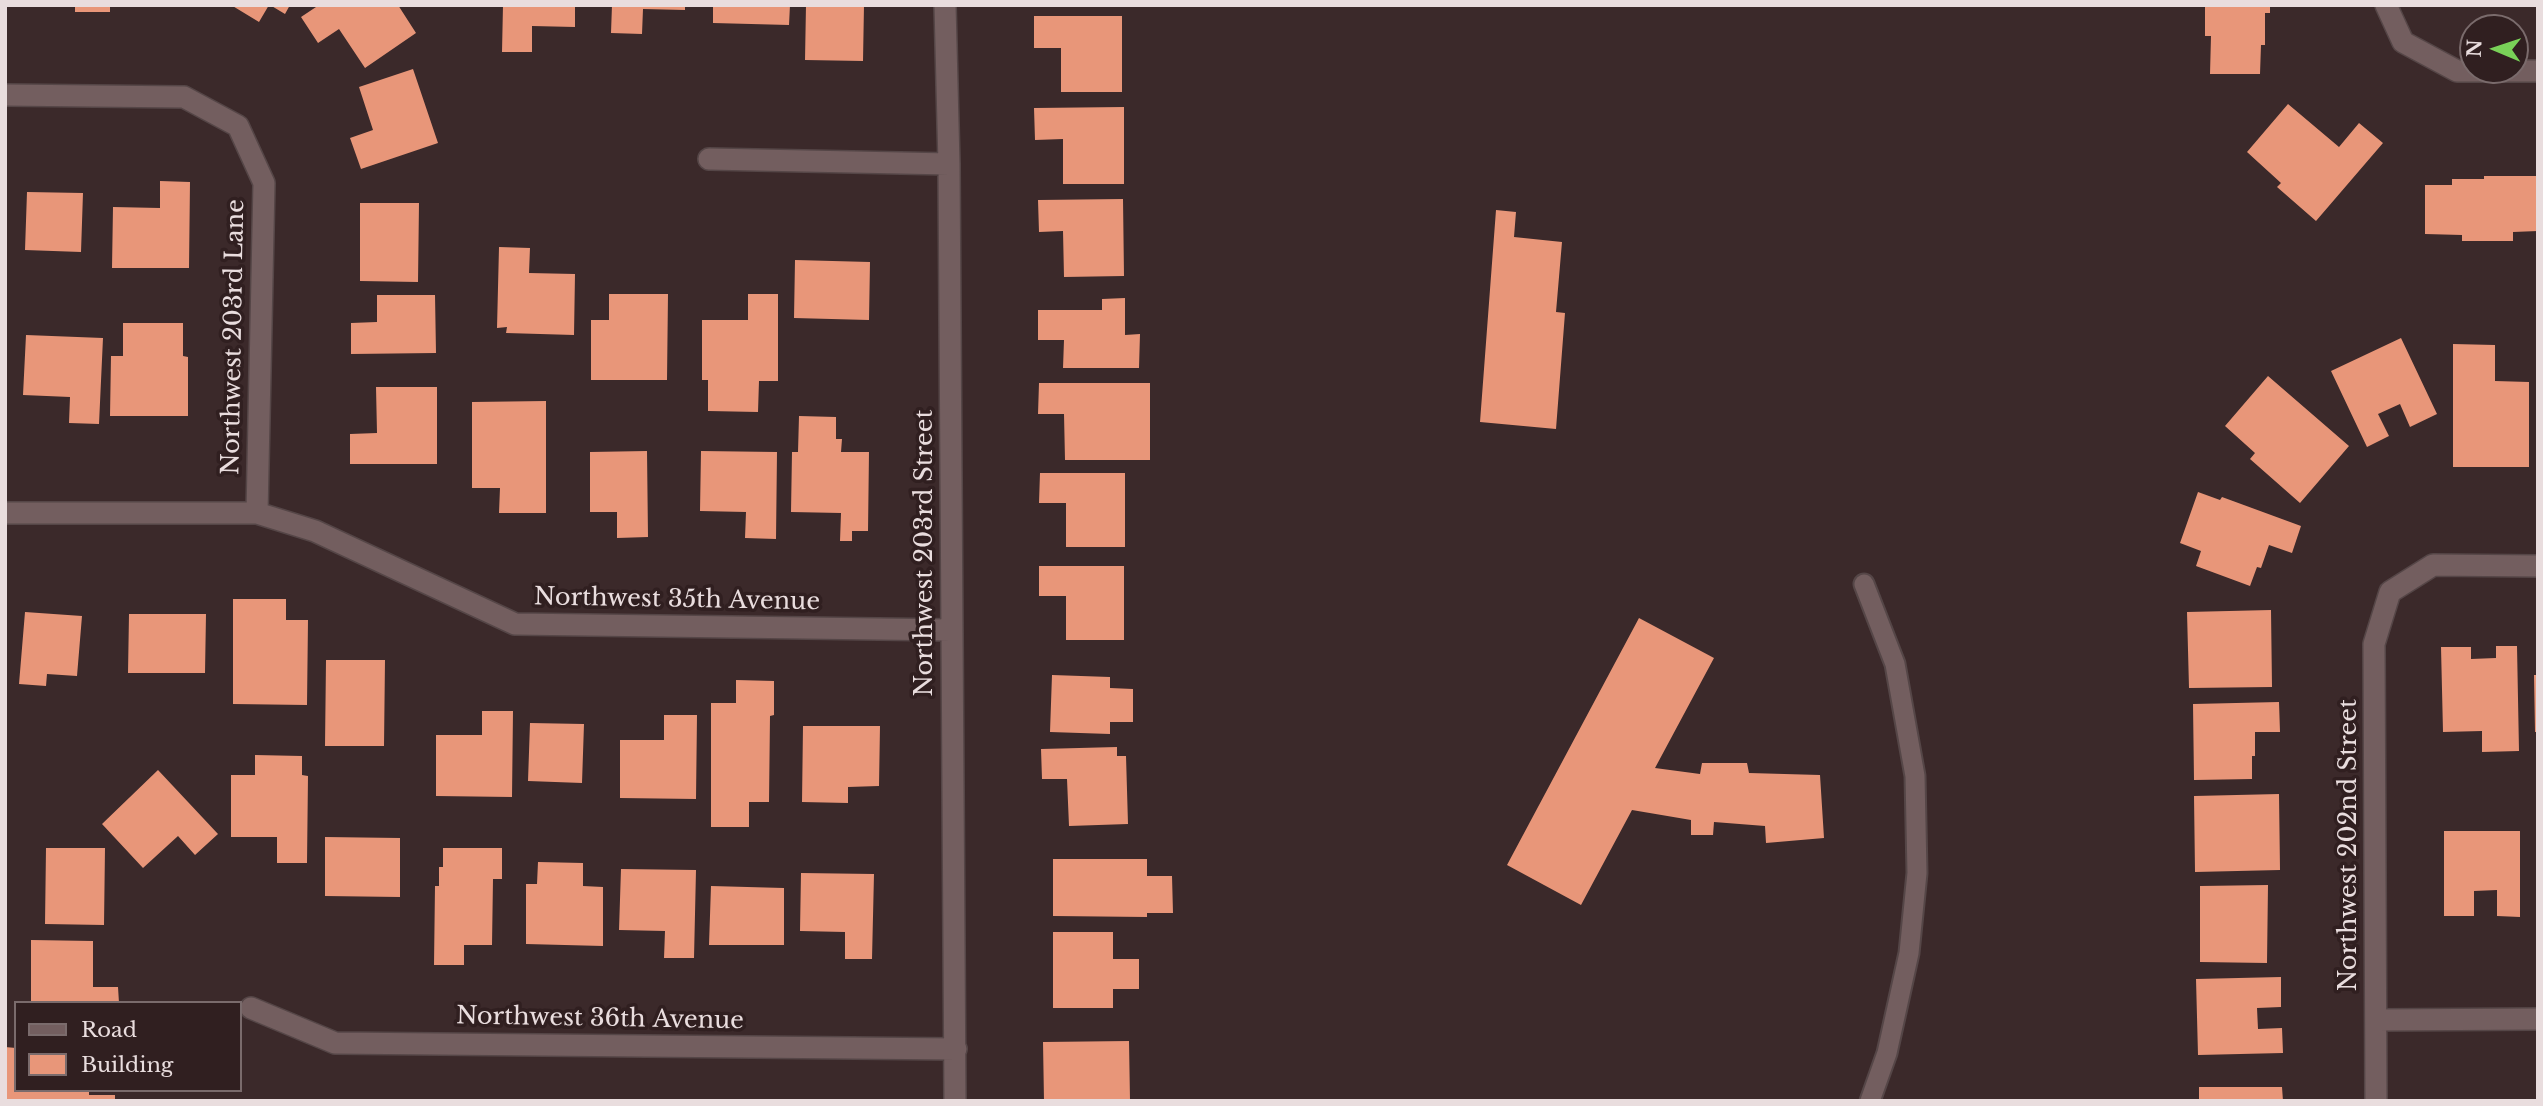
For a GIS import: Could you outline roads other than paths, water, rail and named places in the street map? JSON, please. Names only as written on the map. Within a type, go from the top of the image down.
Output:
[{"type":"street","name":"Northwest 203rd Street","points":[[945,5],[949,164],[956,1101]]},
{"type":"street","points":[[2386,5],[2403,43],[2457,71],[2538,71]]},
{"type":"street","name":"Northwest 203rd Lane","points":[[5,95],[184,97],[238,126],[264,183],[257,513]]},
{"type":"street","points":[[709,159],[949,164]]},
{"type":"street","name":"Northwest 35th Avenue","points":[[5,513],[257,513],[315,531],[515,624],[951,630]]},
{"type":"street","name":"Northwest 202nd Street","points":[[2376,1101],[2374,644],[2390,592],[2433,565],[2538,566]]},
{"type":"street","name":"Northwest 36th Avenue","points":[[251,1008],[335,1043],[956,1049]]},
{"type":"street","points":[[2376,1020],[2538,1019]]},
{"type":"lane","points":[[1864,584],[1895,664],[1902,702],[1915,776],[1917,873],[1909,954],[1886,1052],[1870,1101]]}]
